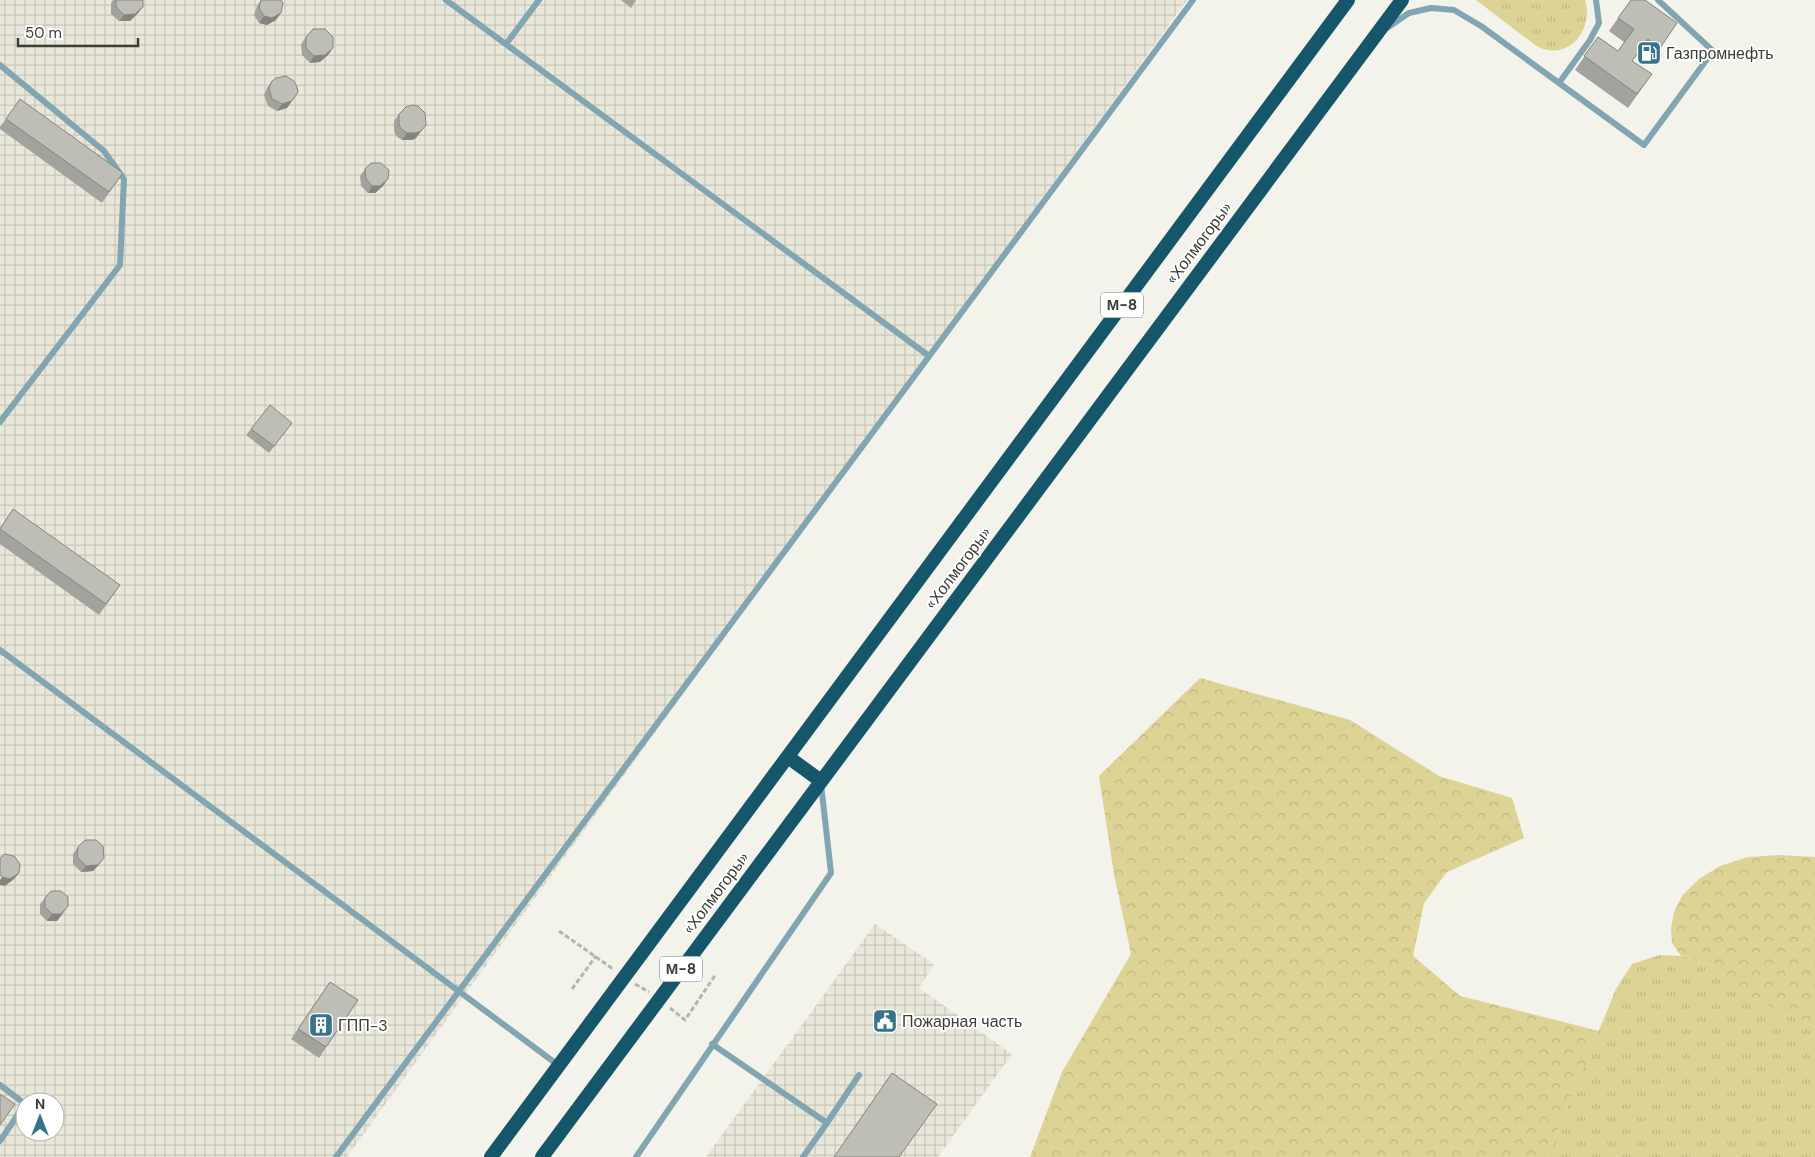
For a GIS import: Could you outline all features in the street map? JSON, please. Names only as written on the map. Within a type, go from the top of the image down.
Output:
[{"type":"highway","name":"«Холмогоры»","points":[[491,1157],[1348,0]]},
{"type":"highway","name":"«Холмогоры»","points":[[542,1157],[1402,0]]},
{"type":"highway","points":[[788,757],[821,781]]},
{"type":"lane","points":[[446,0],[929,356]]},
{"type":"lane","points":[[506,44],[539,0]]},
{"type":"lane","points":[[336,1157],[1193,0]]},
{"type":"lane","points":[[1559,83],[1590,40],[1599,23],[1596,0]]},
{"type":"lane","points":[[1376,36],[1409,13],[1431,8],[1454,10],[1481,26],[1644,145],[1713,51],[1658,0]]},
{"type":"lane","points":[[0,65],[104,151],[124,179],[120,264],[0,422]]},
{"type":"lane","points":[[0,650],[558,1065]]},
{"type":"lane","points":[[636,1157],[831,873],[821,781]]},
{"type":"lane","points":[[712,1044],[827,1123]]},
{"type":"lane","points":[[804,1157],[859,1075]]},
{"type":"lane","points":[[0,1085],[15,1096]]},
{"type":"lane","points":[[0,1141],[15,1119]]},
{"type":"path","points":[[558,931],[659,999],[685,1020],[716,974]]},
{"type":"path","points":[[572,990],[596,956]]},
{"type":"shaded area","points":[[0,0],[1187,0],[347,1157],[0,1157]]},
{"type":"shaded area","name":"Пожарная часть","points":[[875,924],[934,964],[919,988],[1012,1054],[938,1157],[706,1157]]},
{"type":"green space","points":[[1476,0],[1585,0],[1586,23],[1575,41],[1567,47],[1557,50],[1546,50],[1535,45]]},
{"type":"green space","points":[[1200,678],[1350,720],[1439,776],[1512,798],[1524,838],[1447,872],[1424,903],[1413,956],[1460,996],[1599,1031],[1547,1157],[1030,1157],[1062,1072],[1131,954],[1114,874],[1099,776]]},
{"type":"green space","points":[[1779,855],[1815,857],[1815,1027],[1752,998],[1712,966],[1681,956],[1672,943],[1671,928],[1674,912],[1682,896],[1699,879],[1720,866],[1748,857]]},
{"type":"green space","points":[[1660,955],[1681,956],[1712,966],[1753,998],[1815,1027],[1815,1157],[1547,1157],[1616,989],[1632,964]]},
{"type":"building","points":[[116,0],[143,0],[143,7],[135,14],[124,15],[116,7]]},
{"type":"building","points":[[261,0],[281,0],[283,3],[281,13],[272,18],[264,16],[259,8]]},
{"type":"building","points":[[1631,0],[1645,0],[1677,23],[1660,48],[1648,39],[1632,61],[1652,74],[1637,94],[1584,56],[1598,37],[1618,51],[1634,29],[1618,18]]},
{"type":"building","points":[[313,29],[325,29],[333,37],[333,48],[325,55],[314,56],[306,48],[306,37]]},
{"type":"building","points":[[286,76],[294,81],[298,92],[292,101],[282,104],[272,99],[269,88],[272,81],[276,78]]},
{"type":"building","points":[[20,99],[123,173],[109,192],[6,119]]},
{"type":"building","points":[[418,106],[425,113],[426,125],[421,131],[407,133],[401,129],[399,114],[406,107]]},
{"type":"building","points":[[371,163],[381,163],[389,170],[388,179],[380,186],[372,186],[366,179],[365,169]]},
{"type":"building","points":[[270,405],[292,423],[274,446],[251,429]]},
{"type":"building","points":[[13,509],[120,585],[106,604],[0,529]]},
{"type":"building","points":[[85,840],[96,840],[103,846],[104,858],[98,865],[86,866],[77,857],[78,847]]},
{"type":"building","points":[[5,854],[14,856],[20,864],[19,873],[10,879],[0,875],[0,858]]},
{"type":"building","points":[[51,891],[61,891],[68,897],[68,906],[61,914],[52,914],[45,907],[45,898]]},
{"type":"building","name":"ГПП-3","points":[[330,982],[358,1000],[326,1047],[298,1029]]},
{"type":"building","points":[[892,1073],[937,1104],[899,1157],[834,1157]]},
{"type":"building","points":[[0,1094],[15,1104],[0,1125]]},
{"type":"place","name":"Газпромнефть","points":[[1649,53]]},
{"type":"place","name":"Пожарная часть","points":[[885,1021]]},
{"type":"place","name":"ГПП-3","points":[[321,1025]]}]
